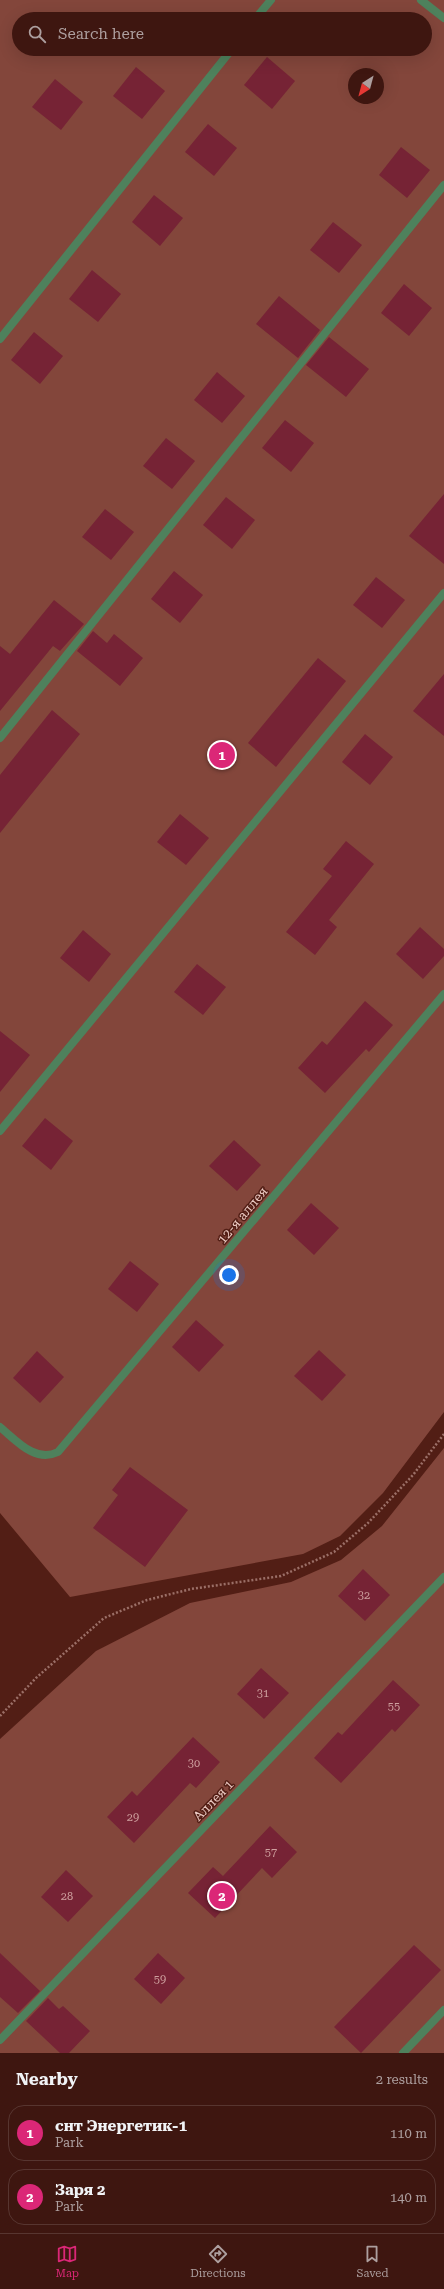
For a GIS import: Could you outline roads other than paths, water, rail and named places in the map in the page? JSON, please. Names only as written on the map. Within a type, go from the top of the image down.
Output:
[{"type":"street","points":[[261,12],[271,0]]},
{"type":"street","points":[[422,0],[444,18]]},
{"type":"street","points":[[0,339],[226,56]]},
{"type":"street","points":[[0,738],[444,186]]},
{"type":"street","points":[[0,1131],[444,593]]},
{"type":"street","name":"12-я аллея","points":[[0,1427],[39,1456],[48,1457],[58,1452],[444,994]]},
{"type":"street","name":"Аллея 1","points":[[0,2040],[444,1577]]},
{"type":"street","points":[[403,2053],[444,2010]]},
{"type":"place","name":"снт Энергетик-1","points":[[222,755]]},
{"type":"place","name":"Заря 2","points":[[222,1896]]}]
